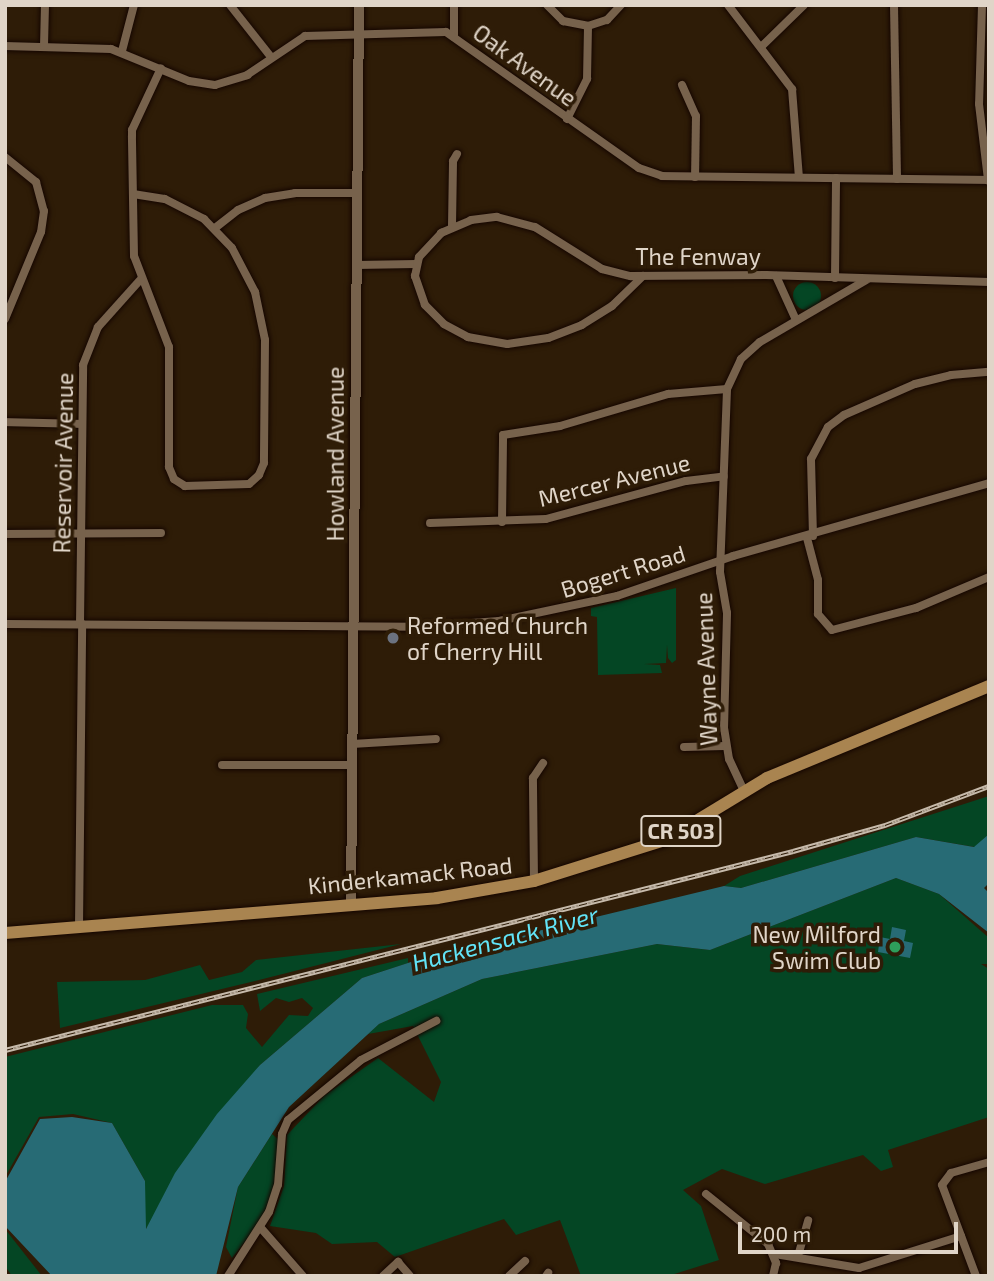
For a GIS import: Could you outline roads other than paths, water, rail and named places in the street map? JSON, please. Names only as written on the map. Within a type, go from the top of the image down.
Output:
[{"type":"main road","name":"Kinderkamack Road","points":[[5,933],[463,895],[534,881],[665,840],[744,791],[799,763],[989,686]]},
{"type":"street","points":[[44,46],[45,5]]},
{"type":"street","points":[[122,51],[134,5]]},
{"type":"street","points":[[230,5],[271,57]]},
{"type":"street","name":"Howland Avenue","points":[[351,904],[359,5]]},
{"type":"street","points":[[454,5],[454,37]]},
{"type":"street","points":[[547,5],[563,21],[587,26],[607,20],[621,5]]},
{"type":"street","points":[[728,5],[787,79],[795,100],[799,177]]},
{"type":"street","points":[[761,47],[804,5]]},
{"type":"street","points":[[894,5],[897,179]]},
{"type":"street","points":[[982,5],[979,104],[988,180]]},
{"type":"street","points":[[567,119],[587,79],[587,26]]},
{"type":"street","name":"Oak Avenue","points":[[5,46],[122,51],[194,83],[215,86],[237,81],[305,36],[446,32],[639,168],[662,176],[988,180]]},
{"type":"street","points":[[133,194],[179,205],[215,228],[240,260],[260,306],[265,340],[264,463],[255,481],[242,486],[191,487],[174,479],[169,467],[169,347],[161,318],[140,280],[134,256],[133,194],[134,123],[161,68]]},
{"type":"street","points":[[682,85],[696,116],[695,177]]},
{"type":"street","points":[[452,226],[453,162],[457,154]]},
{"type":"street","points":[[5,157],[36,182],[44,211],[41,232],[5,319]]},
{"type":"street","points":[[835,278],[836,178]]},
{"type":"street","points":[[215,228],[265,198],[295,193],[356,193]]},
{"type":"street","name":"The Fenway","points":[[416,264],[432,241],[452,226],[484,217],[510,219],[535,228],[602,269],[643,276],[776,276],[989,282]]},
{"type":"street","points":[[356,265],[416,264],[417,286],[434,315],[456,332],[495,343],[548,338],[582,325],[612,306],[643,276]]},
{"type":"street","points":[[776,276],[796,320]]},
{"type":"street","name":"Reservoir Avenue","points":[[79,927],[83,365],[91,339],[107,314],[140,280]]},
{"type":"street","name":"Wayne Avenue","points":[[744,791],[725,746],[727,613],[720,572],[724,560],[727,389],[749,350],[866,280]]},
{"type":"street","points":[[989,372],[951,374],[915,384],[844,415],[828,428],[811,458],[810,537],[818,580],[818,614],[832,630],[904,612],[989,577]]},
{"type":"street","points":[[502,522],[503,435],[560,426],[668,394],[727,389]]},
{"type":"street","points":[[5,422],[81,424]]},
{"type":"street","name":"Mercer Avenue","points":[[430,523],[502,522],[568,514],[686,481],[724,476]]},
{"type":"street","name":"Bogert Road","points":[[5,624],[353,627],[458,625],[540,615],[617,596],[724,560],[989,484]]},
{"type":"street","points":[[5,534],[161,533]]},
{"type":"street","points":[[352,744],[436,739]]},
{"type":"street","points":[[684,747],[725,746]]},
{"type":"street","points":[[534,881],[533,778],[543,763]]},
{"type":"street","points":[[222,765],[352,765]]},
{"type":"street","points":[[228,1276],[260,1227],[278,1185],[282,1134],[288,1120],[362,1060],[436,1021]]},
{"type":"street","points":[[976,1276],[943,1190],[943,1180],[951,1172],[989,1162]]},
{"type":"street","points":[[706,1194],[775,1254],[798,1256],[860,1272],[961,1236]]},
{"type":"street","points":[[798,1256],[807,1220]]},
{"type":"street","points":[[260,1227],[303,1276]]},
{"type":"street","points":[[773,1276],[775,1254]]},
{"type":"street","points":[[509,1276],[525,1261]]},
{"type":"street","points":[[383,1276],[398,1262],[410,1276]]},
{"type":"water","name":"Hackensack River","points":[[989,834],[989,883],[984,888],[989,893],[989,933],[939,894],[896,878],[710,950],[657,944],[482,979],[379,1024],[289,1107],[238,1187],[216,1276],[52,1276],[5,1226],[5,1182],[40,1119],[72,1117],[112,1123],[145,1181],[146,1229],[175,1173],[217,1114],[260,1065],[362,978],[414,961],[724,886],[741,888],[916,837],[974,847]]},
{"type":"water","name":"New Milford Swim Club","points":[[892,927],[906,930],[904,941],[913,943],[910,958],[878,952],[880,937],[890,939]]},
{"type":"railway","points":[[5,1050],[793,851],[885,825],[989,786]]},
{"type":"place","name":"Reformed Church of Cherry Hill","points":[[393,638]]},
{"type":"place","name":"New Milford Swim Club","points":[[895,947]]}]
